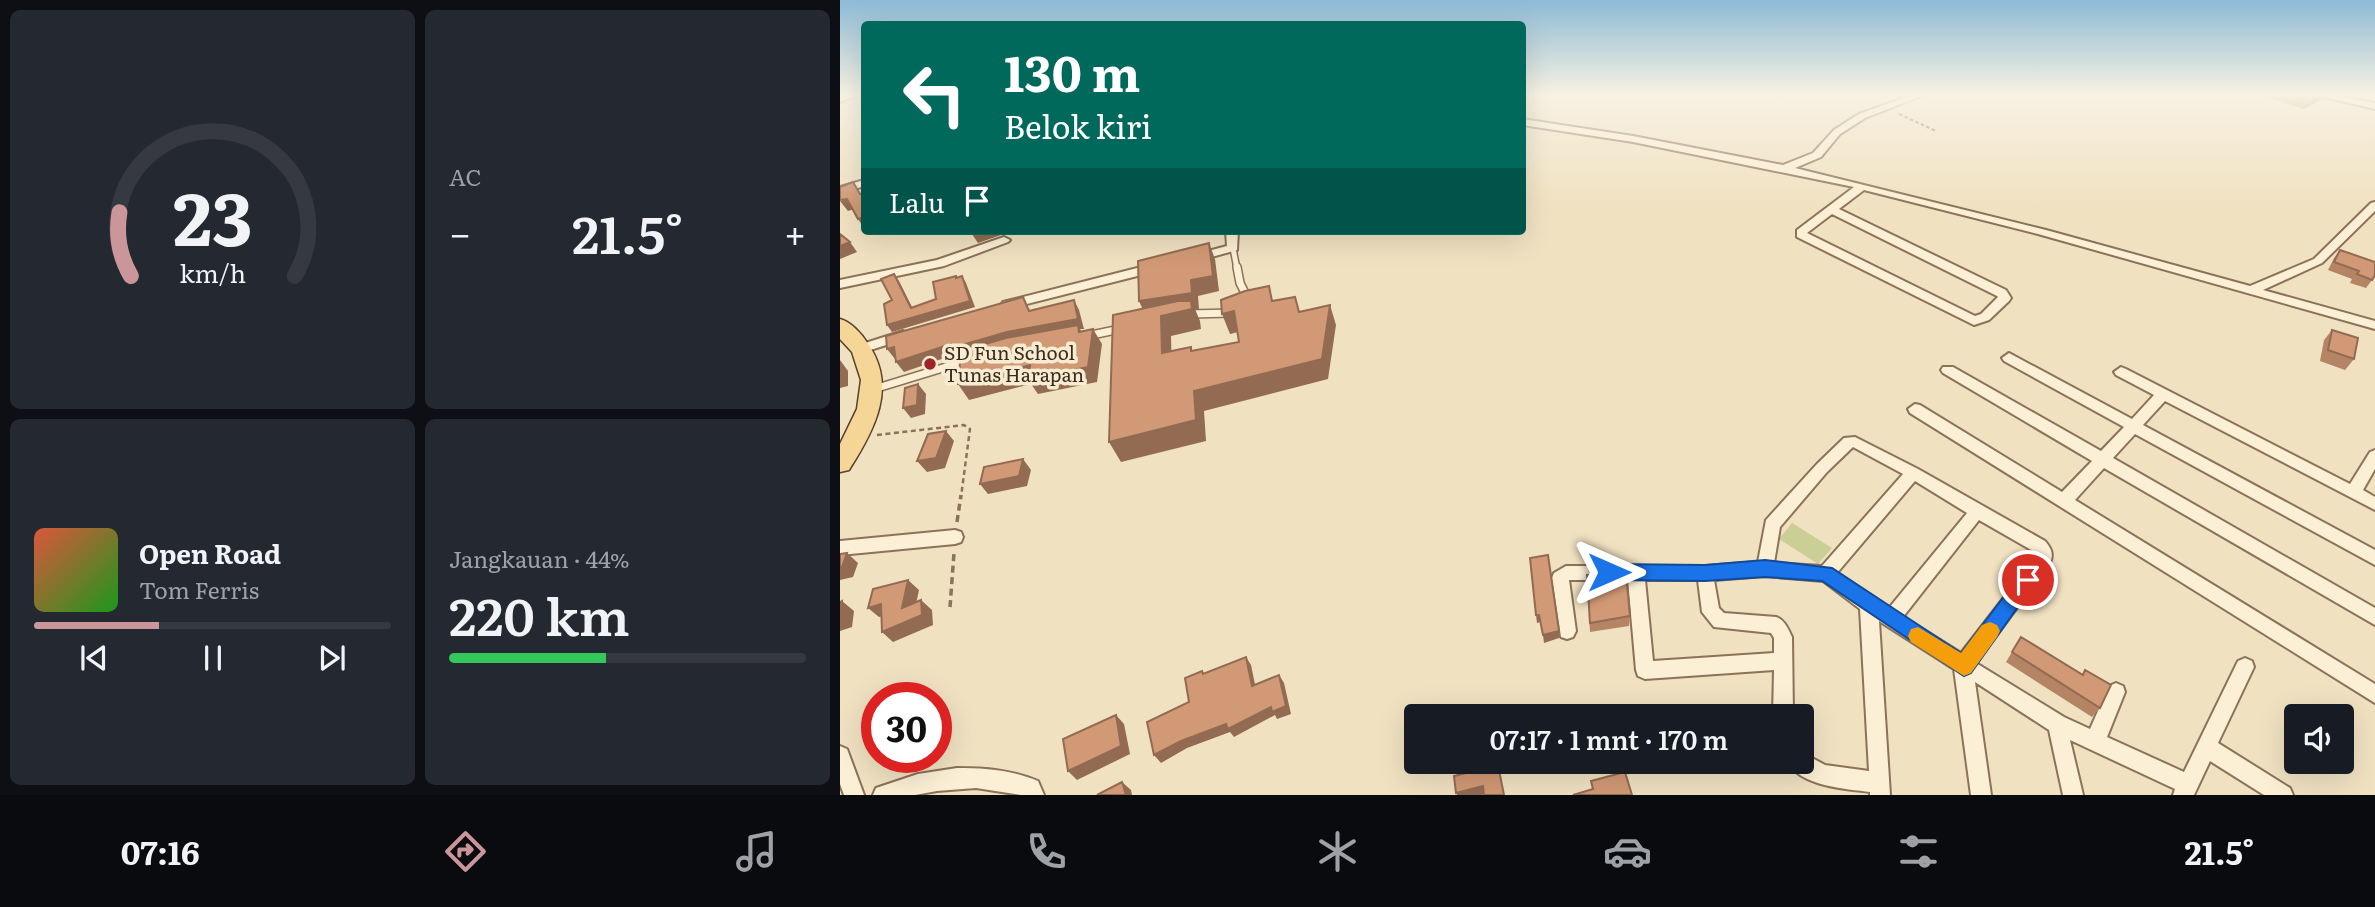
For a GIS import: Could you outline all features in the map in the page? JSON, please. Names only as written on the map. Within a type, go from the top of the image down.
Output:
[{"type":"main road","points":[[840,326],[866,358],[873,389],[871,404],[840,463]]},
{"type":"street","points":[[1583,132],[1861,186],[2054,235],[2375,324]]},
{"type":"street","points":[[1784,169],[1817,155],[1839,132]]},
{"type":"street","points":[[840,191],[861,183]]},
{"type":"street","points":[[1833,211],[2002,293],[2005,298],[1985,317],[1974,321],[1801,235],[1801,232],[1833,211],[1861,186]]},
{"type":"street","points":[[2249,290],[2318,261],[2375,205]]},
{"type":"street","points":[[990,310],[1233,248],[1232,235]]},
{"type":"street","points":[[840,284],[940,263],[1004,240]]},
{"type":"street","points":[[861,349],[915,331]]},
{"type":"street","points":[[2009,358],[2375,558]]},
{"type":"street","points":[[1948,370],[2375,617]]},
{"type":"street","points":[[2121,372],[2375,504]]},
{"type":"street","points":[[2064,501],[2162,394]]},
{"type":"street","points":[[1915,409],[2375,694]]},
{"type":"street","points":[[1765,569],[1772,525],[1822,468],[1849,442],[1862,444],[2039,546],[2044,552],[2044,558],[1964,666],[1981,795]]},
{"type":"street","points":[[2353,493],[2375,456]]},
{"type":"street","points":[[1826,573],[1913,473]]},
{"type":"street","points":[[1892,618],[1976,511]]},
{"type":"street","points":[[840,548],[955,537]]},
{"type":"street","points":[[1567,631],[1560,583],[1562,576],[1581,572],[1705,573],[1765,569],[1826,573],[1869,605],[2057,724],[2185,790],[2245,667]]},
{"type":"street","points":[[1636,572],[1645,670],[1783,661]]},
{"type":"street","points":[[1705,573],[1711,612],[1720,621],[1776,625],[1783,637],[1783,704]]},
{"type":"street","points":[[1814,771],[1879,789],[1869,605]]},
{"type":"street","points":[[2095,742],[2116,692]]},
{"type":"street","points":[[2057,724],[2073,795]]},
{"type":"street","points":[[2206,747],[2283,795]]},
{"type":"street","points":[[840,756],[854,795]]},
{"type":"street","points":[[883,795],[943,778],[1016,782],[1031,788],[1034,795]]},
{"type":"lane","points":[[1233,248],[1240,284],[1251,304],[1249,307]]},
{"type":"lane","points":[[1186,315],[1241,311]]},
{"type":"lane","points":[[1074,339],[1131,326]]},
{"type":"lane","points":[[873,389],[980,357]]},
{"type":"path","points":[[856,437],[964,425],[970,429],[955,537],[950,607]]},
{"type":"green space","points":[[1792,523],[1832,548],[1818,564],[1779,539]]},
{"type":"building","points":[[853,182],[861,194],[861,218],[858,219],[847,199],[840,200],[840,187]]},
{"type":"building","points":[[840,234],[850,242],[840,246]]},
{"type":"building","points":[[1209,243],[1213,276],[1191,280],[1192,293],[1139,301],[1138,261]]},
{"type":"building","points":[[2340,250],[2375,262],[2375,275],[2372,280],[2357,274],[2359,271],[2334,262]]},
{"type":"building","points":[[894,274],[911,308],[936,299],[933,282],[956,276],[962,276],[970,301],[887,325],[884,304],[892,300],[881,279]]},
{"type":"building","points":[[1269,286],[1272,301],[1295,297],[1299,312],[1330,305],[1322,359],[1194,391],[1196,420],[1109,442],[1113,315],[1178,301],[1191,301],[1192,309],[1161,316],[1162,353],[1191,347],[1191,351],[1239,342],[1234,311],[1222,314],[1221,300]]},
{"type":"building","points":[[1023,297],[1029,311],[1074,300],[1078,319],[1007,332],[952,348],[951,344],[896,362],[894,347],[887,349],[886,336]]},
{"type":"building","points":[[1078,325],[1079,332],[1093,329],[1088,367],[1028,379],[1030,365],[958,384],[961,351],[1006,338]]},
{"type":"building","points":[[2332,330],[2358,338],[2354,359],[2328,350]]},
{"type":"building","points":[[918,384],[917,405],[903,408],[905,388]]},
{"type":"building","points":[[946,431],[936,458],[917,461],[928,434]]},
{"type":"building","points":[[1023,459],[1019,476],[980,484],[984,467]]},
{"type":"building","points":[[847,553],[842,567],[840,567],[840,554]]},
{"type":"building","points":[[1548,555],[1559,631],[1543,635],[1539,615],[1536,615],[1530,558]]},
{"type":"building","points":[[1626,574],[1630,616],[1590,623],[1587,575]]},
{"type":"building","points":[[908,580],[902,608],[921,600],[922,615],[882,632],[881,604],[868,608],[873,589]]},
{"type":"building","points":[[2021,637],[2083,675],[2085,670],[2111,685],[2100,708],[2012,652]]},
{"type":"building","points":[[1246,657],[1252,686],[1279,675],[1286,706],[1272,712],[1271,707],[1228,729],[1226,724],[1181,741],[1154,755],[1147,722],[1189,702],[1185,678]]},
{"type":"building","points":[[1116,715],[1121,746],[1068,771],[1063,739]]},
{"type":"building","points":[[1500,774],[1504,795],[1484,795],[1483,786],[1456,793],[1454,776]]},
{"type":"building","points":[[1626,774],[1632,795],[1573,795],[1593,789],[1591,781]]},
{"type":"building","points":[[1122,782],[1126,795],[1097,795]]},
{"type":"slow traffic","points":[[1918,636],[1964,666],[1990,631]]},
{"type":"place","name":"SD Fun School Tunas Harapan","points":[[930,364]]},
{"type":"route","points":[[1609,572],[1705,573],[1765,569],[1826,573],[1869,605],[1964,666],[2028,580]]}]
